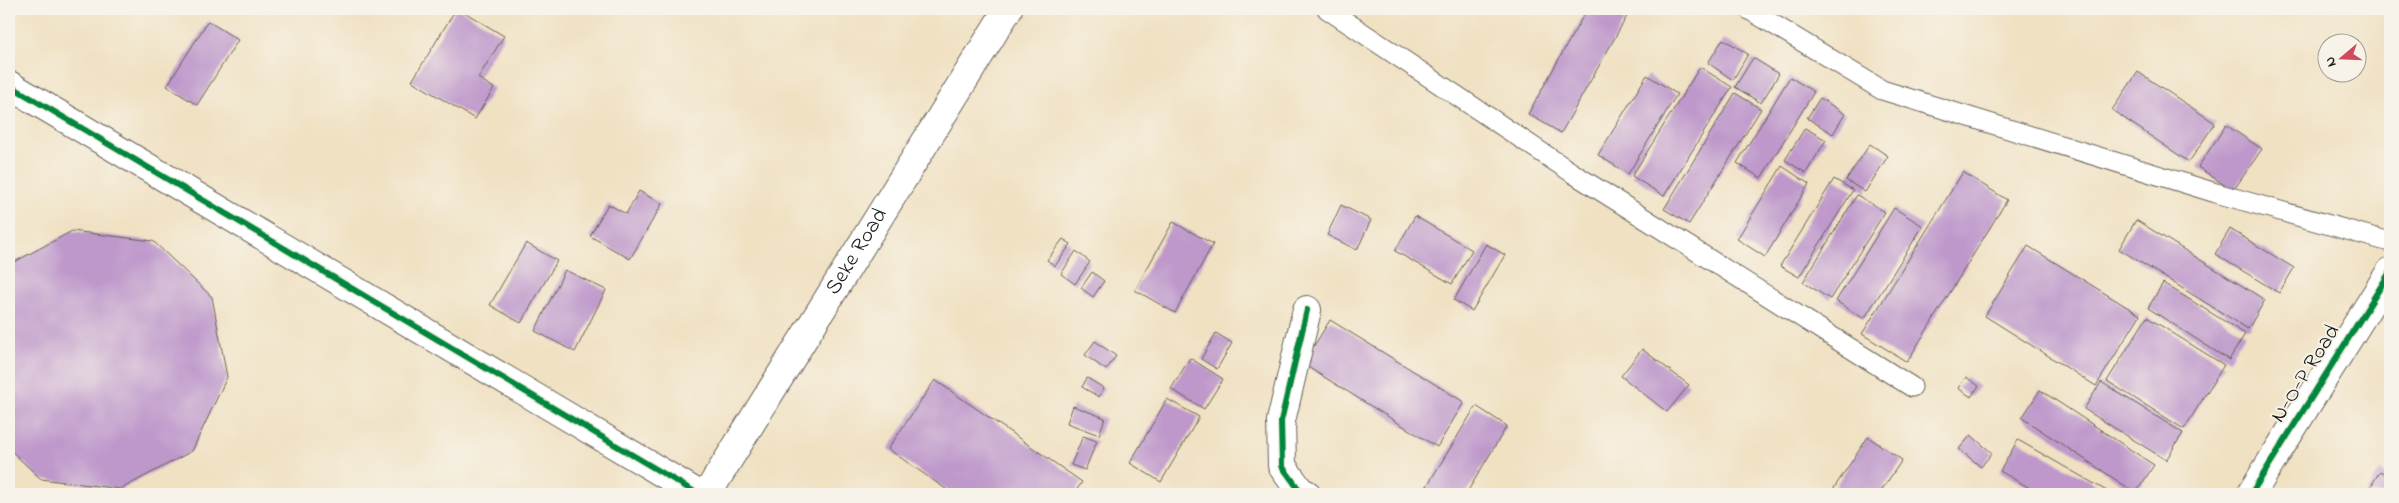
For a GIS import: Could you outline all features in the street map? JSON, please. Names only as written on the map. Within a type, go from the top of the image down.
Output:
[{"type":"street","name":"Seke Road","points":[[707,494],[1008,9]]},
{"type":"street","points":[[9,85],[698,494]]},
{"type":"street","name":"N-O-P Road","points":[[2251,494],[2390,272]]},
{"type":"street","points":[[1306,494],[1300,491],[1282,466],[1281,421],[1307,310]]},
{"type":"lane","points":[[1327,9],[1574,174],[1912,387]]},
{"type":"lane","points":[[1748,9],[1882,90],[2216,193],[2390,242]]},
{"type":"building","points":[[456,9],[504,36],[478,78],[494,88],[475,119],[412,81]]},
{"type":"building","points":[[1587,9],[1631,9],[1561,133],[1528,114]]},
{"type":"building","points":[[208,21],[238,40],[197,105],[167,86]]},
{"type":"building","points":[[1723,39],[1748,54],[1733,80],[1708,63]]},
{"type":"building","points":[[1753,58],[1779,74],[1761,103],[1735,87]]},
{"type":"building","points":[[1700,67],[1732,87],[1664,196],[1632,176]]},
{"type":"building","points":[[2138,72],[2215,123],[2189,162],[2112,110]]},
{"type":"building","points":[[1647,75],[1677,94],[1628,174],[1598,155]]},
{"type":"building","points":[[1790,77],[1814,92],[1761,178],[1737,163]]},
{"type":"building","points":[[1735,93],[1761,109],[1689,224],[1664,209]]},
{"type":"building","points":[[1820,98],[1845,114],[1833,134],[1807,118]]},
{"type":"building","points":[[2226,125],[2262,149],[2233,191],[2198,167]]},
{"type":"building","points":[[1805,128],[1826,140],[1806,173],[1785,160]]},
{"type":"building","points":[[1870,144],[1888,156],[1865,192],[1846,180]]},
{"type":"building","points":[[1782,166],[1809,184],[1765,257],[1737,239]]},
{"type":"building","points":[[1963,172],[2007,200],[1907,362],[1862,334]]},
{"type":"building","points":[[1834,179],[1853,190],[1799,277],[1780,266]]},
{"type":"building","points":[[639,191],[662,204],[630,259],[590,236],[608,204],[626,214]]},
{"type":"building","points":[[1857,195],[1885,212],[1830,299],[1803,282]]},
{"type":"building","points":[[1341,205],[1371,220],[1357,250],[1327,235]]},
{"type":"building","points":[[1894,208],[1923,226],[1864,319],[1836,301]]},
{"type":"building","points":[[1415,216],[1472,250],[1452,284],[1395,251]]},
{"type":"building","points":[[2136,220],[2265,300],[2248,329],[2119,249]]},
{"type":"building","points":[[1173,222],[1213,244],[1175,313],[1135,290]]},
{"type":"building","points":[[2230,229],[2294,268],[2279,293],[2215,254]]},
{"type":"building","points":[[72,231],[153,241],[212,297],[227,377],[192,451],[121,489],[41,479],[9,449],[9,265]]},
{"type":"building","points":[[1063,239],[1071,244],[1055,266],[1047,260]]},
{"type":"building","points":[[526,243],[557,261],[521,323],[490,305]]},
{"type":"building","points":[[1486,244],[1505,255],[1472,311],[1454,300]]},
{"type":"building","points":[[2028,246],[2140,315],[2096,386],[1985,316]]},
{"type":"building","points":[[1076,251],[1090,262],[1075,284],[1061,274]]},
{"type":"building","points":[[565,270],[606,290],[575,352],[535,331]]},
{"type":"building","points":[[1092,272],[1104,281],[1093,297],[1081,288]]},
{"type":"building","points":[[2163,283],[2245,334],[2229,360],[2148,308]]},
{"type":"building","points":[[2147,317],[2224,365],[2184,429],[2107,381]]},
{"type":"building","points":[[1330,320],[1464,402],[1437,447],[1303,364]]},
{"type":"building","points":[[1216,333],[1232,343],[1217,369],[1201,359]]},
{"type":"building","points":[[1095,341],[1116,356],[1106,370],[1085,355]]},
{"type":"building","points":[[1642,349],[1689,385],[1667,412],[1621,376]]},
{"type":"building","points":[[1190,358],[1223,379],[1204,409],[1171,389]]},
{"type":"building","points":[[1966,377],[1979,386],[1971,397],[1958,388]]},
{"type":"building","points":[[1087,378],[1104,388],[1099,397],[1082,387]]},
{"type":"building","points":[[935,380],[1082,482],[1074,494],[953,494],[888,449]]},
{"type":"building","points":[[2101,382],[2183,433],[2166,460],[2084,409]]},
{"type":"building","points":[[2040,390],[2154,465],[2136,493],[2022,418]]},
{"type":"building","points":[[1167,399],[1199,417],[1161,482],[1130,463]]},
{"type":"building","points":[[1073,406],[1105,418],[1099,435],[1067,423]]},
{"type":"building","points":[[1476,406],[1507,426],[1466,494],[1422,494]]},
{"type":"building","points":[[1971,435],[1992,453],[1981,467],[1959,449]]},
{"type":"building","points":[[1083,436],[1097,441],[1085,470],[1071,465]]},
{"type":"building","points":[[1868,437],[1902,460],[1879,494],[1830,494]]},
{"type":"building","points":[[2018,440],[2112,494],[2040,494],[2000,471]]},
{"type":"building","points":[[2380,471],[2390,477],[2390,494],[2366,494]]},
{"type":"cycle path","points":[[9,85],[698,494]]},
{"type":"cycle path","points":[[2251,494],[2390,272]]},
{"type":"cycle path","points":[[1306,494],[1300,491],[1282,466],[1281,421],[1307,310]]}]
